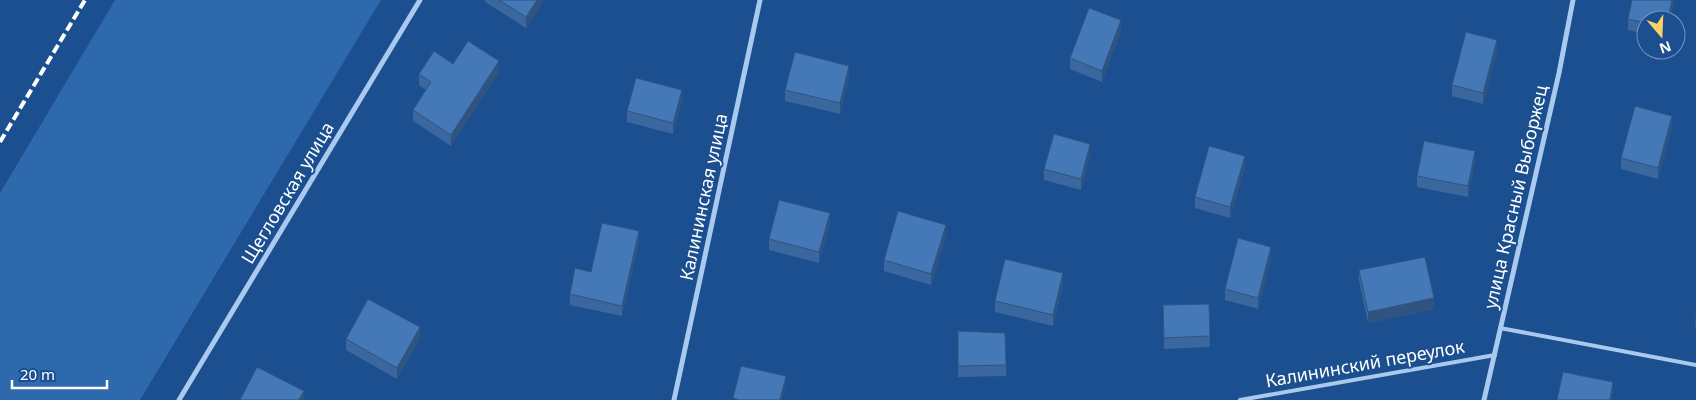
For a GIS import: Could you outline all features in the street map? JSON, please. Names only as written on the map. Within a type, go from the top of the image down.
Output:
[{"type":"street","name":"Щегловская улица","points":[[179,400],[420,0]]},
{"type":"street","name":"Калининская улица","points":[[674,400],[760,0]]},
{"type":"street","name":"улица Красный Выборжец","points":[[1484,400],[1559,73],[1573,0]]},
{"type":"lane","points":[[1500,328],[1696,365]]},
{"type":"lane","name":"Калининский переулок","points":[[1240,400],[1495,355]]},
{"type":"shaded area","points":[[115,0],[381,0],[140,400],[0,400],[0,193]]},
{"type":"building","points":[[499,0],[537,0],[526,17]]},
{"type":"building","points":[[1632,0],[1672,0],[1670,10],[1636,10],[1636,21],[1628,19]]},
{"type":"building","points":[[1089,8],[1121,20],[1102,71],[1070,58]]},
{"type":"building","points":[[1466,32],[1497,40],[1483,93],[1452,85]]},
{"type":"building","points":[[468,41],[499,61],[451,135],[413,110],[431,82],[419,74],[434,51],[453,64]]},
{"type":"building","points":[[795,52],[849,66],[840,103],[785,90]]},
{"type":"building","points":[[636,78],[682,90],[673,123],[627,111]]},
{"type":"building","points":[[1635,106],[1672,116],[1658,168],[1621,158]]},
{"type":"building","points":[[1054,134],[1090,144],[1081,179],[1044,169]]},
{"type":"building","points":[[1424,141],[1475,151],[1468,186],[1417,176]]},
{"type":"building","points":[[1209,146],[1245,156],[1230,207],[1195,197]]},
{"type":"building","points":[[779,200],[830,213],[819,252],[769,239]]},
{"type":"building","points":[[898,211],[946,225],[931,274],[884,260]]},
{"type":"building","points":[[602,223],[639,231],[622,306],[570,294],[575,268],[591,272]]},
{"type":"building","points":[[1238,238],[1271,247],[1258,298],[1225,289]]},
{"type":"building","points":[[1425,257],[1434,298],[1368,312],[1359,270]]},
{"type":"building","points":[[1005,259],[1063,273],[1053,315],[995,301]]},
{"type":"building","points":[[368,299],[420,327],[397,368],[346,339]]},
{"type":"building","points":[[1209,304],[1210,336],[1164,338],[1163,305]]},
{"type":"building","points":[[958,331],[1005,333],[1006,365],[958,366]]},
{"type":"building","points":[[741,366],[786,376],[780,400],[740,400],[733,398]]},
{"type":"building","points":[[257,367],[304,391],[299,400],[240,400]]},
{"type":"building","points":[[1563,372],[1613,382],[1610,400],[1557,400]]},
{"type":"railway","points":[[0,142],[85,0]]}]
